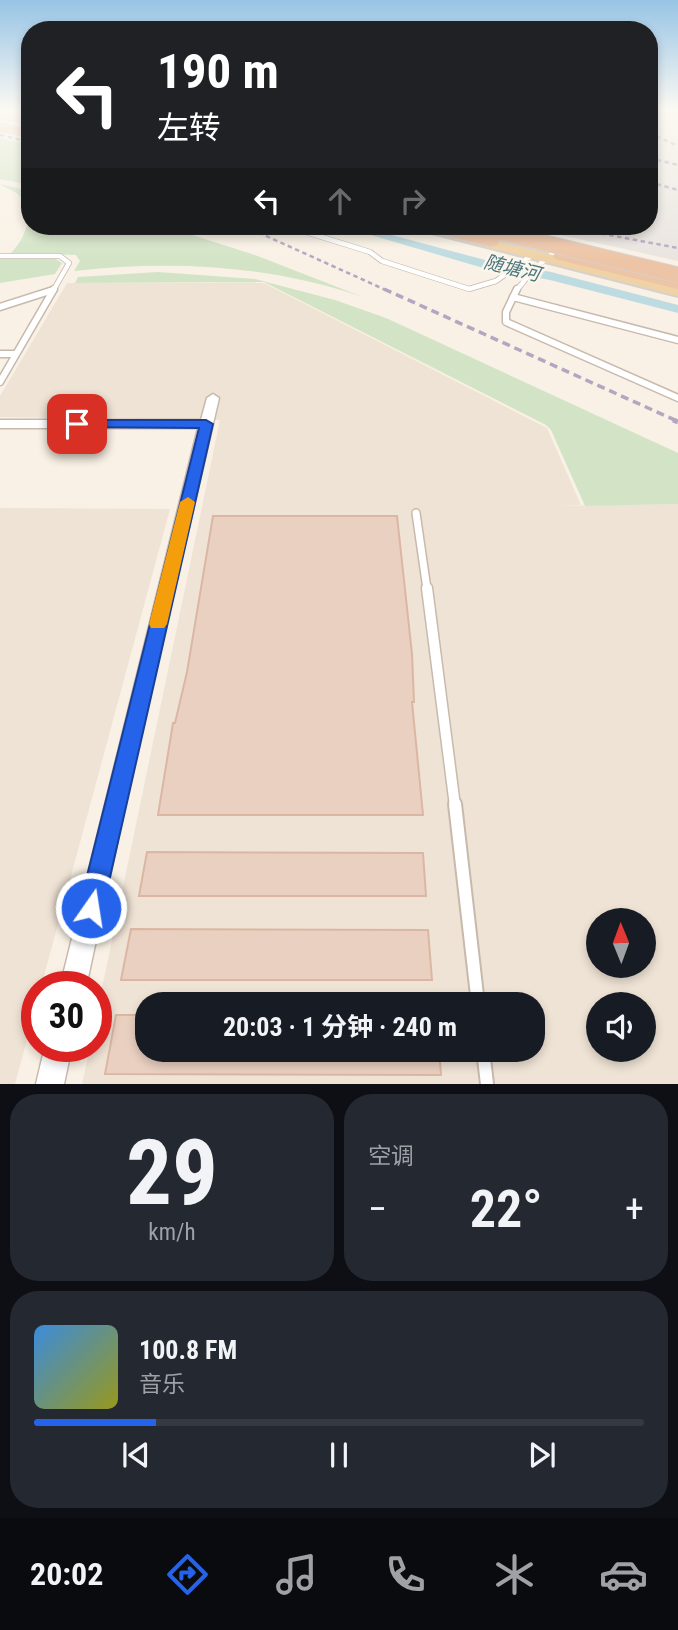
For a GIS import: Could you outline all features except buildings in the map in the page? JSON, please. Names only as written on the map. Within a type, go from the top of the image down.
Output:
[{"type":"highway","points":[[476,235],[678,284]]},
{"type":"highway","points":[[525,235],[678,271]]},
{"type":"main road","points":[[452,235],[538,260],[678,291]]},
{"type":"main road","points":[[534,235],[678,271]]},
{"type":"street","points":[[77,971],[212,398]]},
{"type":"street","points":[[0,424],[206,424]]},
{"type":"street","points":[[50,1084],[55,1062]]},
{"type":"lane","points":[[316,235],[370,251],[382,261],[469,289],[484,287],[519,264],[538,260],[561,240]]},
{"type":"lane","points":[[561,240],[538,260],[513,297],[505,314],[506,322],[678,398]]},
{"type":"lane","points":[[0,256],[66,258],[69,263],[0,382]]},
{"type":"lane","points":[[0,307],[53,290]]},
{"type":"lane","points":[[513,297],[678,340]]},
{"type":"lane","points":[[0,354],[15,354]]},
{"type":"lane","points":[[416,513],[442,696],[477,992]]},
{"type":"lane","points":[[484,1062],[486,1084]]},
{"type":"shaded area","points":[[658,162],[678,162],[678,261],[561,235],[658,235]]},
{"type":"shaded area","points":[[67,283],[264,283],[547,428],[581,505],[553,506],[678,504],[678,1084],[82,1084],[87,1062],[112,1062],[112,971],[106,971],[220,420],[0,417],[0,396]]},
{"type":"shaded area","points":[[0,508],[170,509],[45,971],[21,971],[21,1062],[15,1084],[0,1084]]},
{"type":"green space","points":[[0,162],[21,162],[21,183],[0,179]]},
{"type":"green space","points":[[0,184],[21,189],[21,197]]},
{"type":"green space","points":[[23,235],[192,235],[255,255],[363,297],[292,278],[220,268],[148,266],[74,271],[80,261],[76,255],[11,253]]},
{"type":"green space","points":[[0,258],[54,258],[62,263],[55,274],[0,283]]},
{"type":"green space","points":[[158,272],[255,279],[335,300],[386,318],[678,453],[678,504],[585,506],[551,430],[546,425],[264,282],[75,283],[78,277]]},
{"type":"waterway","name":"随塘河","points":[[379,235],[484,264],[551,276],[678,309]]},
{"type":"railway","points":[[664,162],[678,165]]},
{"type":"railway","points":[[658,184],[678,190]]},
{"type":"railway","points":[[264,235],[388,291]]},
{"type":"railway","points":[[609,235],[678,248]]},
{"type":"railway","points":[[384,289],[677,421]]},
{"type":"railway","points":[[673,420],[678,422]]},
{"type":"slow traffic","points":[[158,624],[188,502]]},
{"type":"route","points":[[77,424],[206,424],[91,908]]}]
